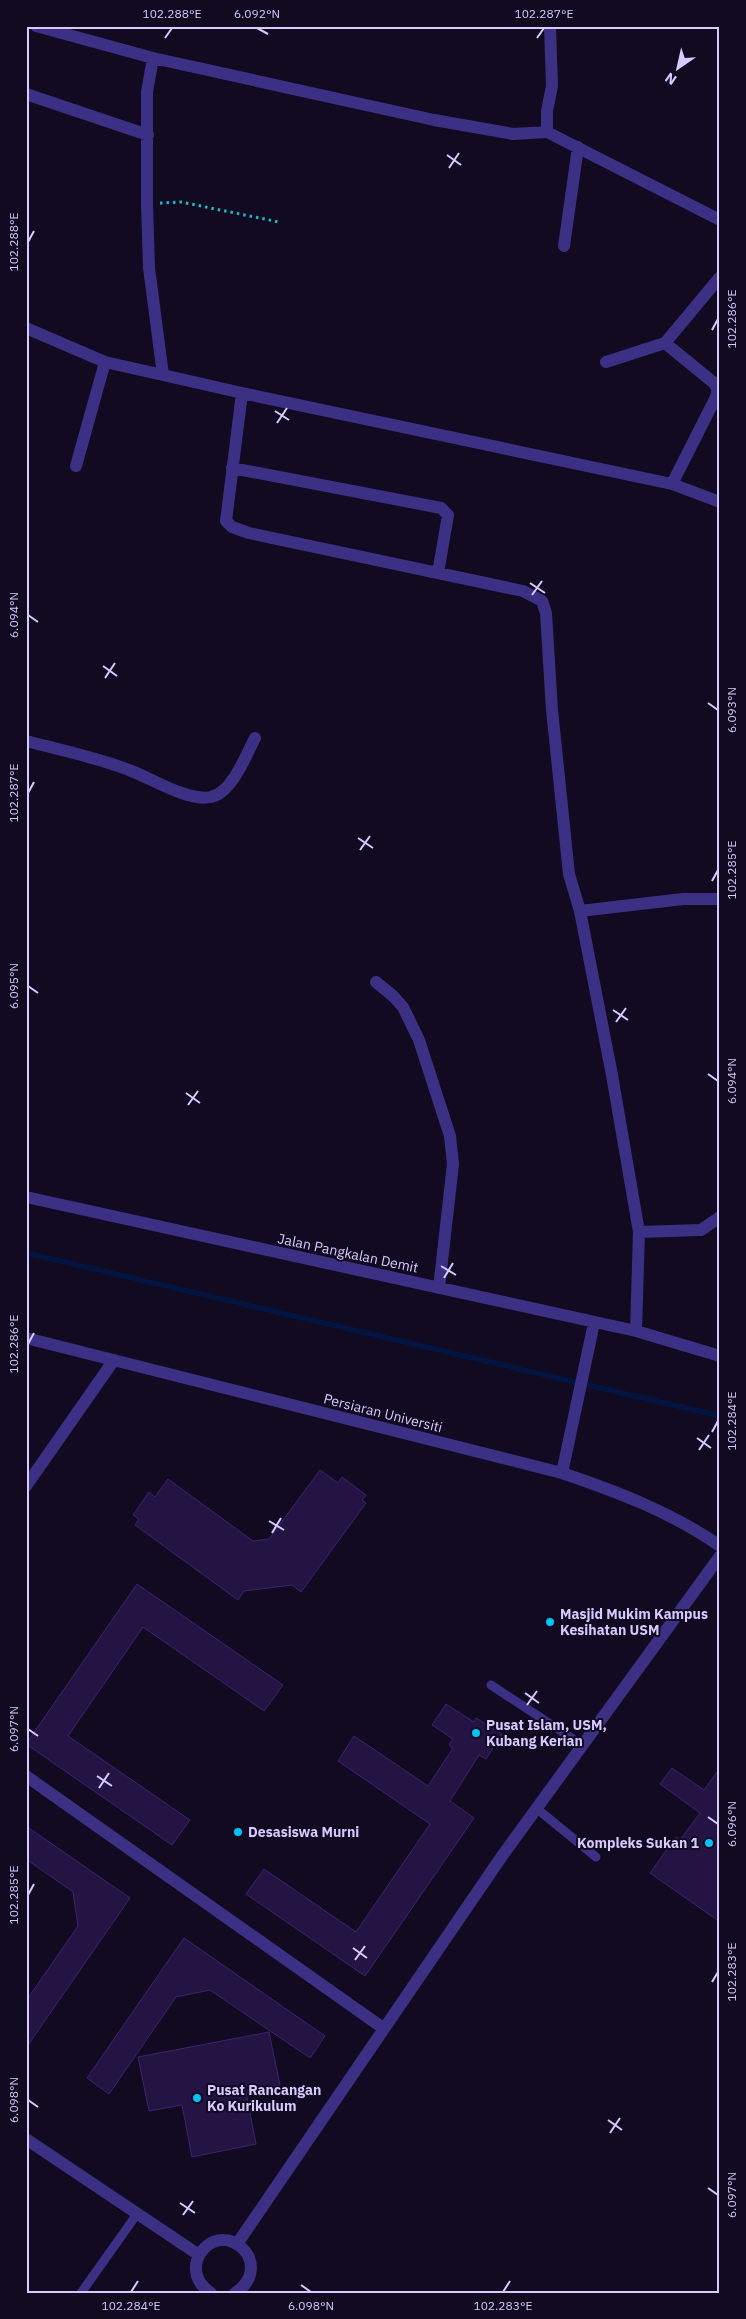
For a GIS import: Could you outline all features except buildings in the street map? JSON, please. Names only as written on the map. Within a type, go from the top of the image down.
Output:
[{"type":"street","points":[[36,26],[153,58],[434,120],[513,134],[547,132],[720,220]]},
{"type":"street","points":[[547,132],[547,111],[552,86],[550,26]]},
{"type":"street","points":[[153,58],[147,92],[149,268],[163,375]]},
{"type":"street","points":[[26,94],[148,135]]},
{"type":"street","points":[[564,246],[578,147]]},
{"type":"street","points":[[606,362],[665,343],[720,277]]},
{"type":"street","points":[[26,328],[105,362],[672,484],[720,502]]},
{"type":"street","points":[[665,343],[714,383],[718,390],[672,484]]},
{"type":"street","points":[[76,466],[105,362]]},
{"type":"street","points":[[242,393],[226,521],[232,527],[249,533],[523,591],[542,601],[546,613],[552,710],[569,874],[580,911],[612,1075],[639,1232],[636,1331]]},
{"type":"street","points":[[232,468],[441,508],[448,515],[438,573]]},
{"type":"street","points":[[26,741],[128,769],[185,795],[211,798],[223,792],[231,783],[255,738]]},
{"type":"street","points":[[580,911],[683,899],[720,899]]},
{"type":"street","points":[[376,982],[403,1007],[419,1040],[450,1136],[453,1164],[439,1288]]},
{"type":"street","name":"Jalan Pangkalan Demit","points":[[26,1197],[636,1331],[720,1356]]},
{"type":"street","points":[[639,1232],[701,1230],[720,1217]]},
{"type":"street","points":[[562,1473],[594,1323]]},
{"type":"street","name":"Persiaran Universiti","points":[[26,1338],[562,1473],[642,1502],[677,1519],[720,1546]]},
{"type":"street","points":[[26,1486],[114,1360]]},
{"type":"street","points":[[237,2244],[383,2028],[536,1808],[720,1556]]},
{"type":"street","points":[[26,1776],[383,2028]]},
{"type":"street","points":[[26,2139],[199,2255]]},
{"type":"street","points":[[211,2293],[205,2289],[196,2273],[199,2255],[204,2248],[219,2240],[237,2244],[249,2258],[250,2277],[240,2289],[256,2293]]},
{"type":"lane","points":[[491,1685],[582,1745]]},
{"type":"lane","points":[[536,1808],[596,1857]]},
{"type":"lane","points":[[81,2293],[137,2214]]},
{"type":"path","points":[[147,203],[180,202],[279,222]]},
{"type":"waterway","points":[[26,1253],[720,1416]]},
{"type":"place","name":"Masjid Mukim Kampus Kesihatan USM","points":[[550,1622]]},
{"type":"place","name":"Pusat Islam, USM, Kubang Kerian","points":[[476,1733]]},
{"type":"place","name":"Desasiswa Murni","points":[[238,1832]]},
{"type":"place","name":"Kompleks Sukan 1","points":[[709,1843]]},
{"type":"place","name":"Pusat Rancangan Ko Kurikulum","points":[[197,2098]]}]
